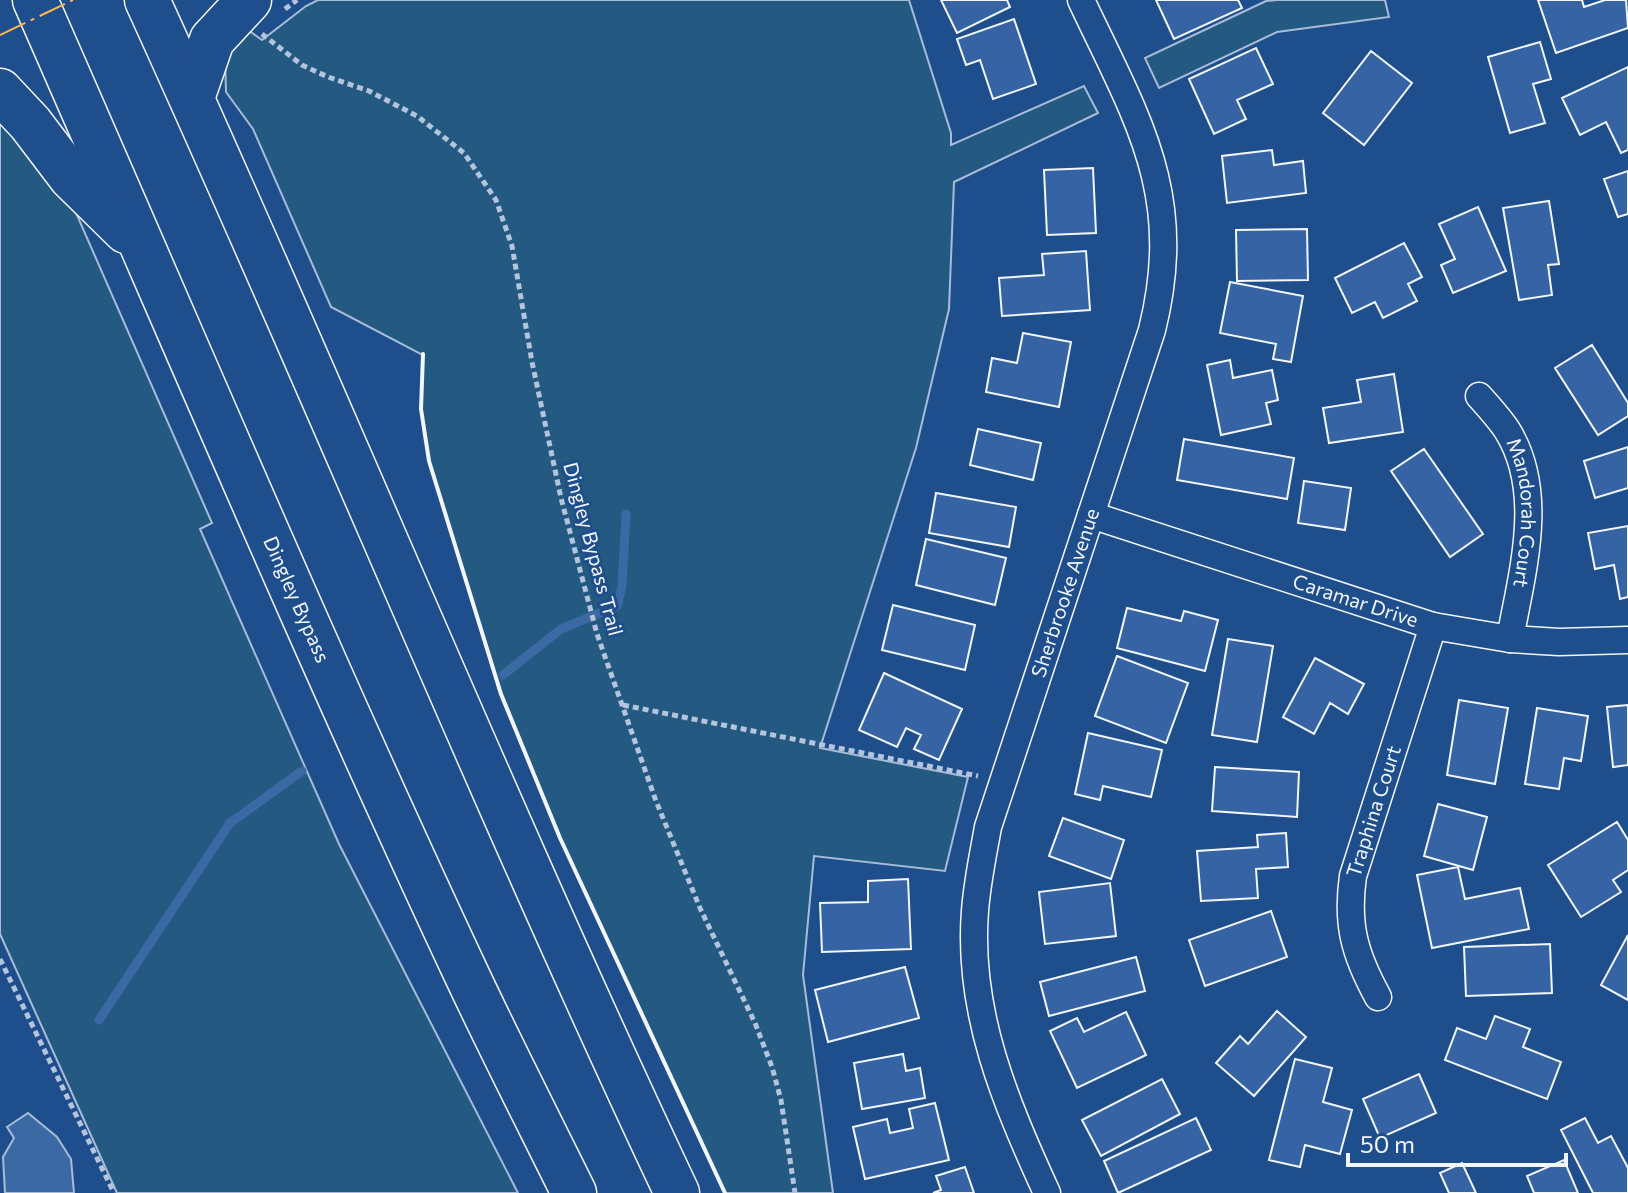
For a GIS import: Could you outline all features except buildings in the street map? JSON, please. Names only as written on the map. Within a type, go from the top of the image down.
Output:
[{"type":"highway","name":"Dingley Bypass","points":[[35,0],[244,482],[420,874],[574,1193]]},
{"type":"highway","points":[[147,0],[510,824],[677,1193]]},
{"type":"highway","points":[[192,98],[212,40],[222,26],[254,16]]},
{"type":"highway","points":[[0,91],[30,123],[71,177],[145,250]]},
{"type":"street","name":"Sherbrooke Avenue","points":[[1047,1193],[993,1064],[978,996],[975,913],[980,872],[988,827],[1152,330],[1161,297],[1165,232],[1161,196],[1147,144],[1081,0]]},
{"type":"street","name":"Mandorah Court","points":[[1479,396],[1508,431],[1524,471],[1527,492],[1525,555],[1510,639]]},
{"type":"street","name":"Caramar Drive","points":[[1091,515],[1433,626],[1510,639],[1559,642],[1628,640]]},
{"type":"street","name":"Traphina Court","points":[[1378,997],[1351,931],[1351,889],[1363,839],[1433,626]]},
{"type":"path","name":"Dingley Bypass Trail","points":[[254,16],[302,65],[380,96],[417,116],[464,153],[496,200],[512,246],[541,407],[597,634],[667,827],[772,1067],[781,1100],[795,1193]]},
{"type":"path","points":[[622,705],[1003,781]]},
{"type":"path","points":[[0,959],[114,1193]]},
{"type":"shaded area","points":[[318,0],[909,0],[951,133],[951,145],[1084,86],[1098,113],[954,182],[949,309],[916,448],[820,748],[968,777],[945,871],[814,856],[803,975],[833,1193],[725,1193],[560,838],[500,694],[429,461],[421,409],[423,355],[331,307],[253,129],[226,92],[225,56],[241,25],[262,40]]},
{"type":"shaded area","points":[[1385,0],[1389,17],[1277,32],[1159,88],[1145,58],[1266,1]]},
{"type":"shaded area","points":[[0,111],[66,190],[212,523],[200,529],[339,844],[518,1193],[117,1193],[0,934]]},
{"type":"shaded area","points":[[28,1113],[57,1137],[71,1159],[74,1193],[5,1193],[3,1157],[14,1138],[7,1127]]},
{"type":"waterway","points":[[503,675],[561,629],[617,606],[622,587],[626,514]]},
{"type":"waterway","points":[[99,1020],[230,823],[302,771]]},
{"type":"wall","points":[[423,354],[421,409],[429,461],[501,694],[560,838],[725,1193]]},
{"type":"power","points":[[0,35],[73,0]]}]
